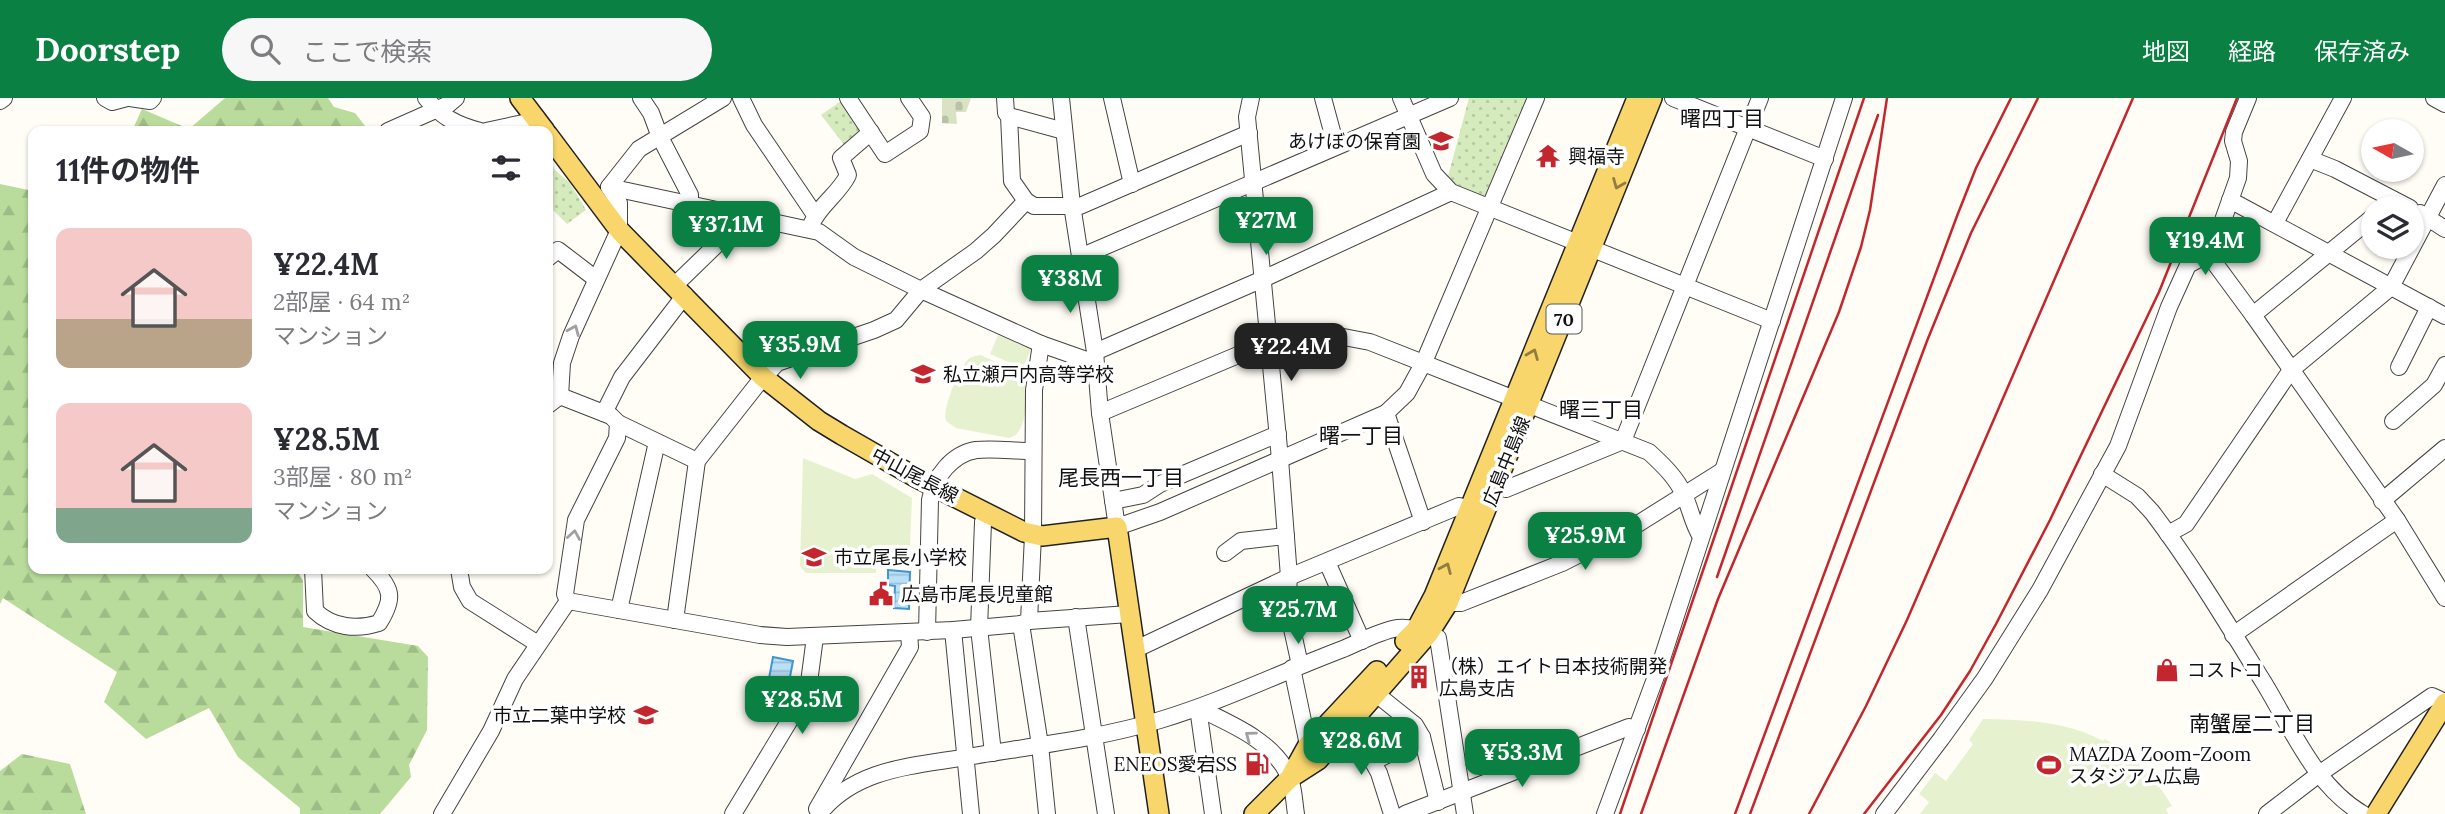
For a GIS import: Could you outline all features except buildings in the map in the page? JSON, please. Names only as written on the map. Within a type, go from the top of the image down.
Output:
[{"type":"main road","name":"中山尾長線","points":[[520,98],[541,126]]},
{"type":"main road","name":"広島中島線","points":[[1585,247],[1637,98]]},
{"type":"main road","name":"広島中島線","points":[[1441,599],[1471,509],[1522,401],[1585,247],[1652,98]]},
{"type":"main road","name":"中山尾長線","points":[[553,141],[619,230],[763,377],[819,421],[932,486],[1033,535],[1117,527]]},
{"type":"main road","name":"広島中島線","points":[[1254,814],[1290,778],[1318,760],[1375,693],[1422,631],[1441,599],[1496,485],[1522,401]]},
{"type":"main road","points":[[1117,527],[1159,814]]},
{"type":"main road","name":"広島中島線","points":[[1290,778],[1308,745],[1422,631]]},
{"type":"main road","points":[[2376,814],[2445,702]]},
{"type":"street","points":[[0,101],[4,98]]},
{"type":"street","points":[[105,98],[112,102],[129,98],[149,101],[153,98]]},
{"type":"street","points":[[396,126],[431,104],[456,98]]},
{"type":"street","points":[[641,98],[651,113],[690,195],[690,202]]},
{"type":"street","points":[[609,187],[639,149],[723,98]]},
{"type":"street","points":[[741,98],[754,125],[819,232],[854,257],[921,290],[1041,344],[1095,357],[1451,192]]},
{"type":"street","points":[[848,98],[885,155],[920,131],[922,117],[909,98]]},
{"type":"street","points":[[1005,98],[1006,113],[1009,116],[1012,181],[1026,201],[1034,206],[1080,206],[1249,133]]},
{"type":"street","points":[[1061,98],[1072,205],[1117,527],[1160,512],[1386,413],[1407,393],[1424,362],[1536,98]]},
{"type":"street","points":[[1112,98],[1132,184]]},
{"type":"street","points":[[1251,98],[1247,117],[1278,434],[1289,577],[1287,606],[1308,745]]},
{"type":"street","points":[[1322,98],[1336,146]]},
{"type":"street","points":[[1401,98],[1434,174],[1451,192],[1772,321]]},
{"type":"street","points":[[1080,257],[1449,98]]},
{"type":"street","points":[[1673,98],[1825,159]]},
{"type":"street","points":[[1496,485],[1506,489],[1623,441],[1760,98]]},
{"type":"street","points":[[1605,814],[1637,729],[1844,98]]},
{"type":"street","points":[[1884,814],[1985,678],[2040,590],[2118,446],[2169,307],[2188,265],[2208,254],[2216,240],[2238,178],[2239,161],[2233,141],[2234,132],[2248,98]]},
{"type":"street","points":[[2275,223],[2343,98]]},
{"type":"street","points":[[2434,98],[2445,104]]},
{"type":"street","points":[[431,104],[458,126]]},
{"type":"street","points":[[1009,116],[1064,131]]},
{"type":"street","points":[[509,126],[527,122],[538,126]]},
{"type":"street","points":[[812,223],[842,187],[848,175],[841,158],[871,132]]},
{"type":"street","points":[[2310,159],[2373,196]]},
{"type":"street","points":[[2168,534],[2186,524],[2291,370],[2391,287],[2445,185]]},
{"type":"street","points":[[609,187],[619,203],[619,230],[570,336],[554,401],[611,418],[697,461]]},
{"type":"street","points":[[609,187],[744,215],[812,223]]},
{"type":"street","points":[[2230,200],[2445,316]]},
{"type":"street","points":[[675,620],[697,461],[763,377],[777,363],[896,320],[921,290],[976,251],[1026,201]]},
{"type":"street","points":[[568,601],[565,594],[576,520],[617,438],[611,418],[622,377],[680,290],[744,215]]},
{"type":"street","points":[[2424,216],[2445,229]]},
{"type":"street","points":[[2253,315],[2361,226]]},
{"type":"street","points":[[553,254],[558,250],[596,279]]},
{"type":"street","points":[[2208,254],[2397,520],[2445,598]]},
{"type":"street","points":[[2399,367],[2429,307]]},
{"type":"street","points":[[1100,414],[1269,342],[1333,335],[1370,342],[1649,452],[1668,470],[1684,495],[1692,523],[1701,537]]},
{"type":"street","points":[[1041,344],[1034,390],[1033,535],[1025,623],[1047,814]]},
{"type":"street","points":[[2393,421],[2434,385],[2445,365]]},
{"type":"street","points":[[1386,413],[1423,522]]},
{"type":"street","points":[[1113,501],[1143,495],[1160,484],[1278,434]]},
{"type":"street","points":[[619,610],[657,442]]},
{"type":"street","points":[[2382,500],[2445,448]]},
{"type":"street","points":[[927,632],[932,486],[950,463],[974,450],[1032,451]]},
{"type":"street","points":[[1441,599],[1461,603],[1562,563],[1633,527],[1722,471]]},
{"type":"street","points":[[2102,474],[2144,503],[2168,534],[2319,774],[2335,794],[2363,814]]},
{"type":"street","points":[[1134,650],[1289,577],[1461,506],[1471,509]]},
{"type":"street","points":[[986,513],[983,522],[979,628],[993,753]]},
{"type":"street","points":[[2233,635],[2397,520]]},
{"type":"street","points":[[1225,553],[1241,541],[1286,536]]},
{"type":"street","points":[[1327,562],[1362,641]]},
{"type":"street","points":[[313,574],[316,611],[326,622],[361,629],[379,623],[390,606],[389,589],[377,574]]},
{"type":"street","points":[[460,574],[461,587],[470,601],[538,644]]},
{"type":"street","points":[[568,601],[760,635],[814,637],[927,632],[1129,614]]},
{"type":"street","points":[[442,814],[491,731],[512,684],[568,601]]},
{"type":"street","points":[[1076,617],[1106,814]]},
{"type":"street","points":[[816,814],[852,785],[894,769],[929,761],[1040,745],[1145,724],[1198,708],[1296,666],[1394,629],[1422,631],[1438,639],[1465,814]]},
{"type":"street","points":[[953,630],[971,814]]},
{"type":"street","points":[[816,814],[846,754],[910,647],[909,633]]},
{"type":"street","points":[[733,814],[808,690],[814,637]]},
{"type":"street","points":[[1375,693],[1415,725],[1422,737],[1438,802]]},
{"type":"street","points":[[2267,814],[2319,774],[2432,696],[2445,702]]},
{"type":"street","points":[[1198,708],[1245,731],[1280,761],[1290,778],[1297,814]]},
{"type":"street","points":[[1198,708],[1213,814]]},
{"type":"street","points":[[2402,717],[2424,737]]},
{"type":"street","points":[[1405,814],[1629,727],[1637,729]]},
{"type":"street","points":[[1339,736],[1373,762],[1392,814]]},
{"type":"street","points":[[1373,762],[1422,737]]},
{"type":"street","points":[[846,754],[843,768],[852,785]]},
{"type":"green space","points":[[225,98],[328,98],[334,107],[355,113],[365,126],[192,126]]},
{"type":"green space","points":[[942,98],[971,98],[966,112],[956,112],[957,124],[942,123]]},
{"type":"green space","points":[[1469,98],[1533,98],[1485,200],[1453,187],[1447,180]]},
{"type":"green space","points":[[841,101],[859,127],[858,135],[845,146],[821,115]]},
{"type":"green space","points":[[142,109],[182,126],[134,126]]},
{"type":"green space","points":[[553,167],[570,183],[586,210],[567,224],[553,210]]},
{"type":"green space","points":[[0,184],[28,190],[28,574],[299,574],[303,580],[303,627],[418,646],[428,657],[427,730],[409,765],[411,777],[380,814],[300,814],[300,808],[238,757],[209,708],[146,739],[104,702],[117,672],[3,598],[0,604]]},
{"type":"green space","points":[[998,335],[1031,349],[1023,368],[990,354]]},
{"type":"green space","points":[[981,355],[1023,375],[1026,401],[1023,421],[1020,429],[1009,438],[956,428],[946,421],[948,400],[959,374],[969,359]]},
{"type":"green space","points":[[803,458],[855,479],[872,474],[912,498],[910,545],[877,545],[876,573],[806,573],[800,566]]},
{"type":"green space","name":"MAZDA Zoom-Zoom スタジアム広島","points":[[1983,719],[2045,723],[2075,729],[2103,741],[2105,739],[2143,768],[2172,806],[2166,809],[2168,814],[1920,814],[1929,802],[1919,794],[1935,773],[1946,781],[1973,744],[1969,740]]},
{"type":"green space","points":[[22,754],[70,764],[86,814],[0,814],[0,771]]},
{"type":"water","points":[[888,570],[910,572],[909,609],[894,608],[895,586],[888,585]]},
{"type":"water","points":[[773,657],[793,661],[786,698],[766,694]]},
{"type":"railway","points":[[1620,814],[1864,98]]},
{"type":"railway","points":[[1641,814],[1718,599],[1839,312],[1861,247],[1870,210],[1887,98]]},
{"type":"railway","points":[[1735,814],[1957,216],[1976,168],[2011,98]]},
{"type":"railway","points":[[1750,814],[1927,341],[1971,233],[2038,98]]},
{"type":"railway","points":[[1809,814],[1866,706],[1907,620],[2133,98]]},
{"type":"railway","points":[[1864,814],[1941,715],[1996,624],[2050,520],[2159,292],[2237,98]]},
{"type":"railway","points":[[1717,577],[1878,115]]},
{"type":"place","name":"あけぼの保育園","points":[[1441,141]]},
{"type":"place","name":"興福寺","points":[[1548,156]]},
{"type":"place","name":"私立瀬戸内高等学校","points":[[923,374]]},
{"type":"place","name":"市立尾長小学校","points":[[814,557]]},
{"type":"place","name":"広島市尾長児童館","points":[[881,594]]},
{"type":"place","name":"コストコ","points":[[2167,670]]},
{"type":"place","name":"（株）エイト日本技術開発 広島支店","points":[[1419,677]]},
{"type":"place","name":"市立二葉中学校","points":[[646,715]]},
{"type":"place","name":"ENEOS愛宕SS","points":[[1257,764]]},
{"type":"place","name":"MAZDA Zoom-Zoom スタジアム広島","points":[[2049,765]]},
{"type":"district","name":"曙四丁目","points":[[1722,118]]},
{"type":"district","name":"曙三丁目","points":[[1601,409]]},
{"type":"district","name":"曙一丁目","points":[[1361,435]]},
{"type":"district","name":"尾長西一丁目","points":[[1121,477]]},
{"type":"district","name":"南蟹屋二丁目","points":[[2252,723]]}]
